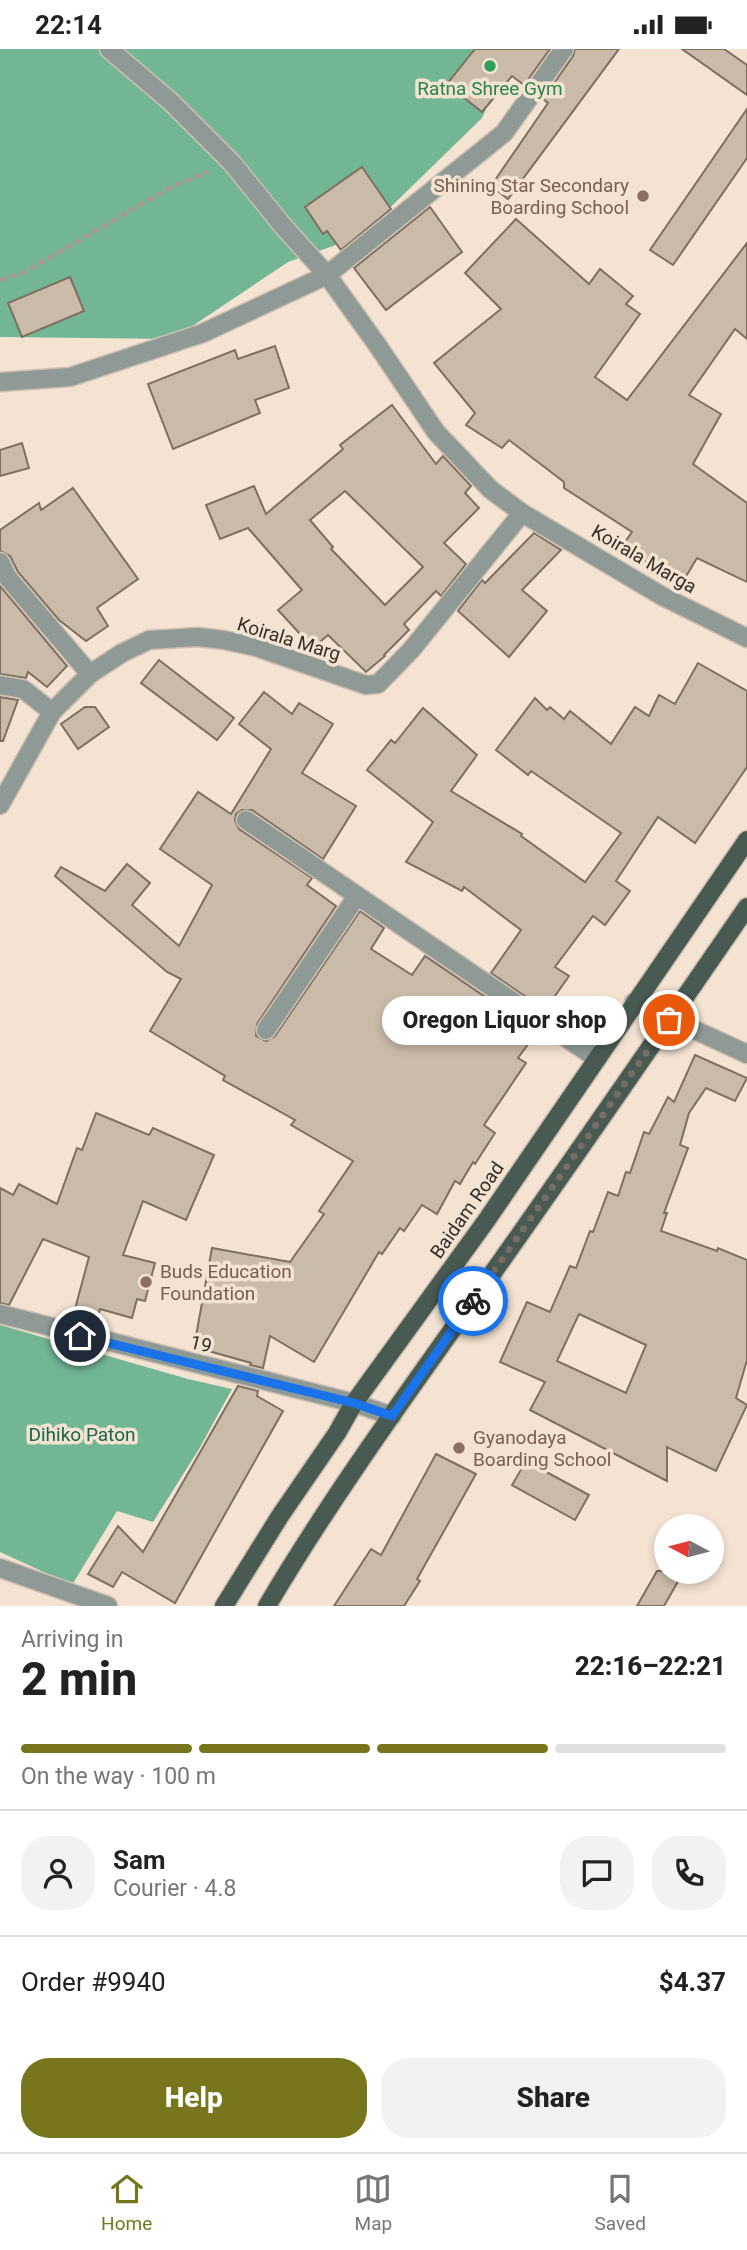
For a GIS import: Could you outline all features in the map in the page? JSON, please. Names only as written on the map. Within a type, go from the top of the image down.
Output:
[{"type":"main road","name":"Baidam Road","points":[[224,1606],[354,1403],[486,1221],[747,840]]},
{"type":"main road","points":[[267,1606],[311,1532],[747,907]]},
{"type":"street","name":"Koirala Marga","points":[[109,49],[171,102],[232,163],[327,275],[379,346],[436,432],[490,489],[522,513],[662,596],[747,638]]},
{"type":"street","points":[[0,382],[70,377],[190,338],[327,275],[504,133],[564,49]]},
{"type":"street","name":"Koirala Marg","points":[[0,805],[52,712],[90,674],[122,653],[149,640],[198,637],[256,647],[366,685],[378,684],[412,649],[522,513]]},
{"type":"street","points":[[0,562],[8,578],[90,674]]},
{"type":"street","points":[[0,684],[23,689],[52,712]]},
{"type":"street","points":[[246,820],[596,1058]]},
{"type":"street","points":[[266,1030],[357,896]]},
{"type":"street","points":[[634,1002],[747,1054]]},
{"type":"street","name":"19","points":[[0,1314],[354,1403],[392,1416]]},
{"type":"street","points":[[0,1568],[108,1606]]},
{"type":"path","points":[[0,280],[23,273],[173,186],[232,163]]},
{"type":"green space","points":[[0,49],[513,49],[482,118],[361,236],[288,262],[173,339],[0,337]]},
{"type":"green space","name":"Dihiko Paton","points":[[0,1325],[232,1389],[199,1449],[153,1522],[117,1511],[72,1585],[0,1552]]},
{"type":"building","name":"Ratna Shree Gym","points":[[475,49],[550,49],[524,85],[512,76],[482,112],[447,84]]},
{"type":"building","points":[[575,49],[619,49],[508,199],[491,186],[548,103],[543,99]]},
{"type":"building","points":[[682,49],[724,49],[747,65],[747,95]]},
{"type":"building","points":[[747,109],[747,158],[673,265],[650,250]]},
{"type":"building","points":[[362,167],[391,209],[341,250],[327,231],[323,234],[305,207]]},
{"type":"building","points":[[430,207],[462,252],[386,310],[354,268]]},
{"type":"building","points":[[516,219],[589,284],[600,269],[633,296],[626,304],[640,314],[595,377],[627,400],[747,243],[747,339],[735,329],[689,395],[721,414],[693,464],[747,503],[747,582],[697,558],[679,588],[658,575],[660,571],[622,546],[632,532],[564,488],[564,482],[509,440],[502,448],[466,425],[475,413],[434,363],[501,309],[465,273]]},
{"type":"building","points":[[70,277],[84,311],[22,337],[8,303]]},
{"type":"building","points":[[275,346],[289,388],[255,400],[260,413],[173,449],[148,384],[235,350],[238,359]]},
{"type":"building","points":[[392,405],[436,464],[443,456],[471,486],[465,493],[479,508],[444,543],[466,564],[441,596],[436,591],[404,624],[409,630],[366,672],[328,635],[313,648],[278,610],[302,590],[248,528],[220,539],[206,505],[254,486],[266,514],[343,449],[340,445]],"holes":[[[345,491],[423,567],[385,605],[331,549],[333,547],[310,520]]]},
{"type":"building","points":[[22,443],[29,468],[0,476],[0,450]]},
{"type":"building","points":[[73,488],[138,579],[97,608],[108,626],[86,641],[59,620],[18,572],[10,556],[0,551],[0,530],[39,503],[41,510]]},
{"type":"building","points":[[534,533],[561,550],[522,590],[547,611],[509,657],[458,611],[482,580],[485,583]]},
{"type":"building","points":[[0,586],[67,666],[47,687],[28,672],[26,678],[0,674]]},
{"type":"building","points":[[159,660],[234,718],[217,740],[141,683]]},
{"type":"building","points":[[698,663],[747,691],[747,767],[695,843],[658,817],[616,881],[630,891],[605,925],[593,916],[555,967],[569,976],[545,1010],[491,973],[521,930],[464,887],[462,891],[406,862],[433,822],[367,770],[391,740],[395,743],[423,708],[477,755],[451,791],[522,834],[521,836],[585,882],[621,833],[531,771],[528,775],[496,750],[535,698],[547,710],[550,707],[564,719],[570,711],[611,744],[635,707],[649,716],[659,695],[675,704]]},
{"type":"building","points":[[264,692],[292,714],[299,703],[333,724],[302,773],[356,806],[323,859],[252,810],[242,810],[236,814],[235,820],[239,829],[312,878],[307,885],[336,906],[257,1024],[256,1036],[266,1041],[275,1036],[360,911],[384,928],[371,949],[412,975],[425,956],[537,1032],[518,1058],[526,1063],[484,1125],[495,1133],[460,1184],[455,1181],[437,1214],[422,1205],[404,1231],[400,1228],[382,1254],[379,1252],[314,1362],[270,1336],[263,1368],[194,1347],[212,1248],[290,1262],[324,1214],[319,1211],[353,1161],[291,1125],[295,1120],[223,1080],[225,1076],[150,1031],[181,979],[167,972],[55,876],[61,867],[105,891],[127,864],[150,883],[132,905],[179,946],[212,885],[160,849],[198,792],[231,814],[271,749],[239,724]]},
{"type":"building","points":[[0,697],[18,700],[3,741],[0,741]]},
{"type":"building","points":[[85,707],[95,707],[109,727],[78,749],[61,724]]},
{"type":"building","points":[[695,1055],[747,1078],[735,1101],[706,1088],[689,1113],[680,1145],[688,1148],[664,1213],[667,1213],[661,1231],[717,1251],[718,1248],[747,1260],[747,1360],[736,1398],[747,1405],[716,1471],[667,1447],[667,1481],[530,1410],[545,1382],[500,1362],[527,1302],[550,1312],[570,1266],[576,1268],[608,1192],[618,1196],[626,1172],[630,1173],[644,1132],[649,1134],[668,1097],[674,1102]],"holes":[[[579,1314],[646,1345],[626,1393],[557,1361]]]},
{"type":"building","points":[[96,1113],[149,1135],[153,1128],[214,1155],[186,1220],[143,1201],[123,1255],[155,1263],[145,1301],[137,1299],[132,1318],[100,1309],[95,1326],[72,1320],[89,1257],[43,1239],[9,1305],[0,1303],[0,1188],[13,1195],[19,1184],[57,1204],[77,1148],[82,1150]]},
{"type":"building","points":[[238,1386],[258,1391],[257,1396],[283,1411],[175,1603],[122,1572],[113,1587],[88,1574],[118,1526],[143,1552]]},
{"type":"building","points":[[436,1454],[476,1474],[404,1606],[334,1606],[371,1549],[381,1555]]},
{"type":"building","points":[[526,1461],[589,1495],[575,1520],[512,1485]]},
{"type":"building","points":[[654,1576],[654,1584],[677,1584],[664,1606],[637,1606]]},
{"type":"way so far","points":[[473,1301],[669,1020]]},
{"type":"place","name":"Ratna Shree Gym","points":[[490,66]]},
{"type":"place","name":"Shining Star Secondary Boarding School","points":[[643,196]]},
{"type":"place","name":"Oregon Liquor shop","points":[[669,1020]]},
{"type":"place","name":"Buds Education Foundation","points":[[146,1282]]},
{"type":"place","name":"Gyanodaya Boarding School","points":[[459,1448]]},
{"type":"route","points":[[80,1336],[354,1403],[392,1416],[473,1301]]}]
